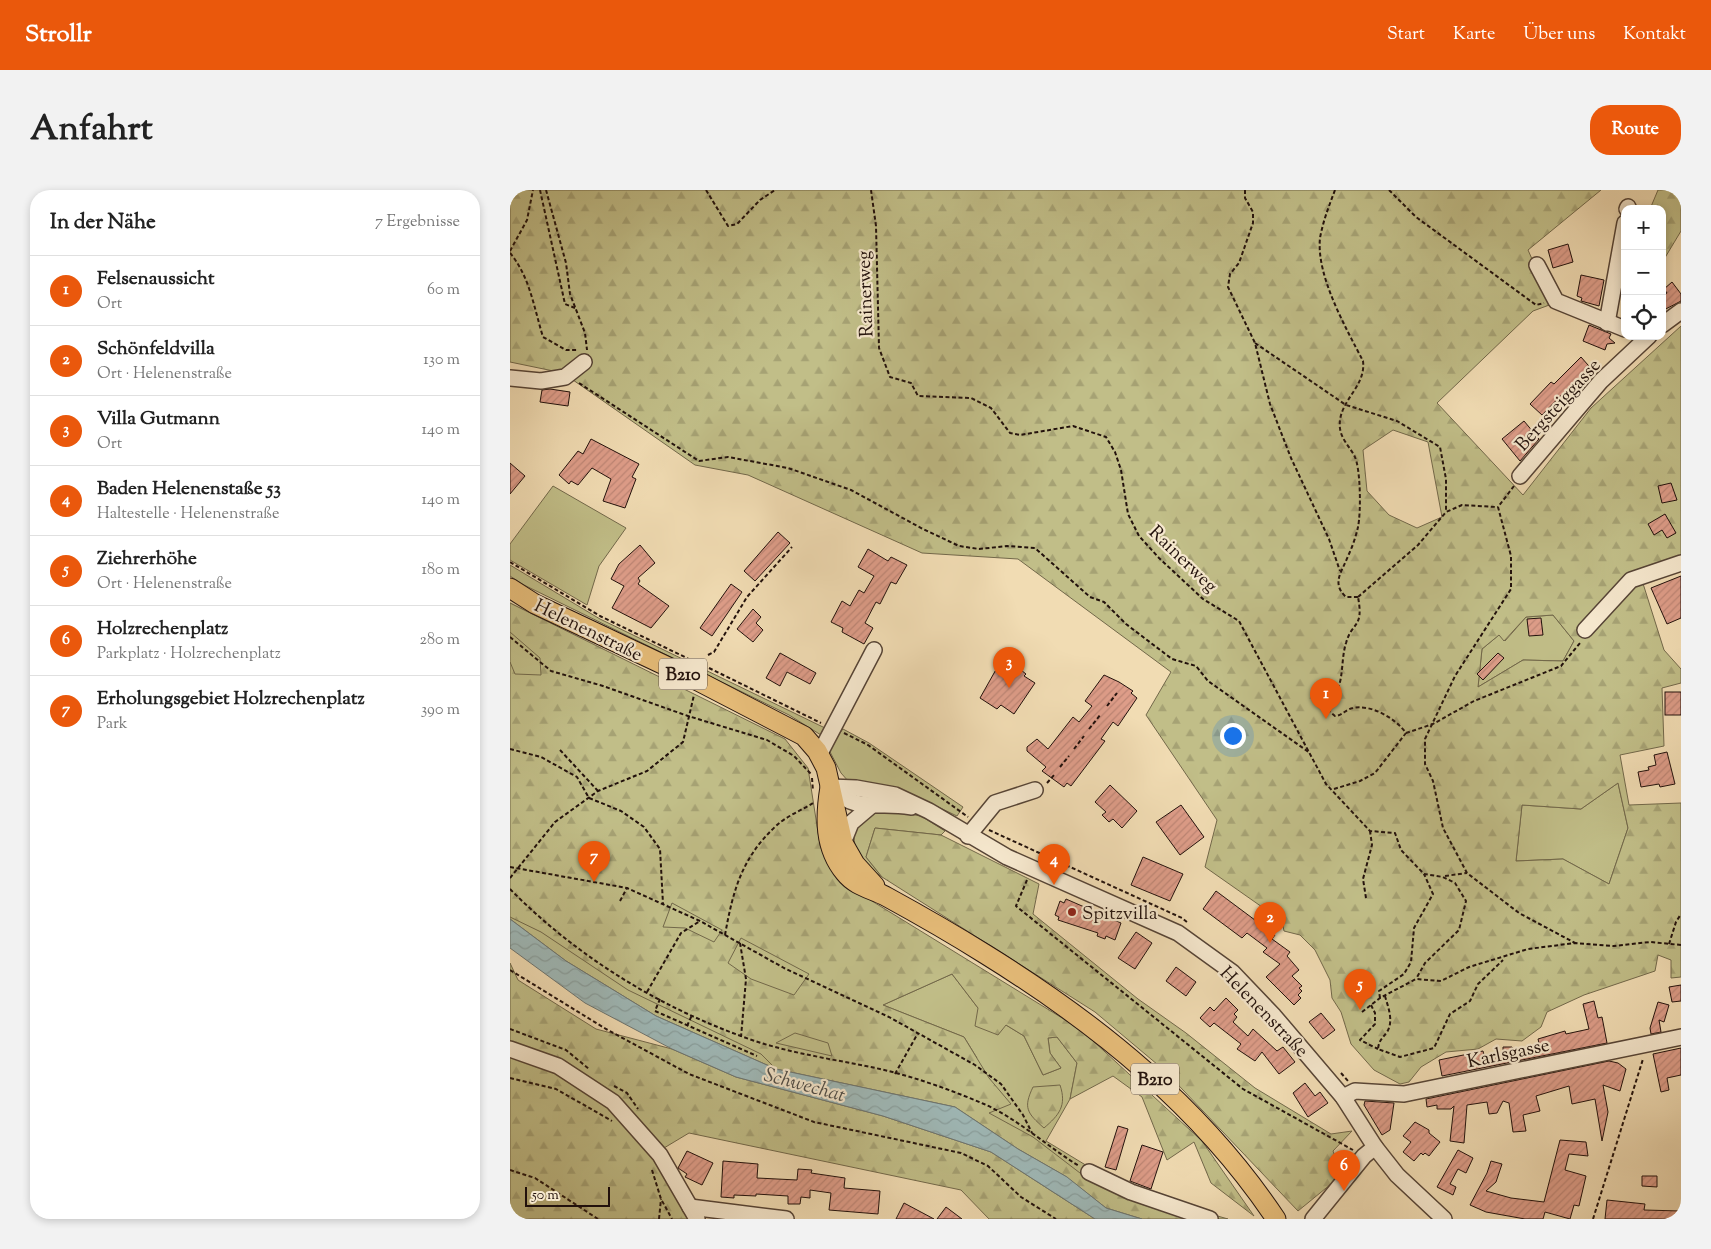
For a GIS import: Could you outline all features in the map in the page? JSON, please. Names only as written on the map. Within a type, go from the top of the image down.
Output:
[{"type":"main road","name":"Helenenstraße","points":[[510,588],[535,604],[700,673],[804,736],[819,755],[826,768],[822,790],[843,842]]},
{"type":"main road","name":"B210","points":[[822,790],[827,835],[833,854],[845,873],[858,885],[884,895],[1021,977],[1117,1047],[1193,1116],[1234,1162],[1273,1215]]},
{"type":"main road","name":"B210","points":[[843,842],[855,864],[884,895]]},
{"type":"street","points":[[1607,323],[1621,245]]},
{"type":"street","points":[[1537,265],[1556,301],[1621,328]]},
{"type":"street","points":[[1666,323],[1681,310]]},
{"type":"street","name":"Bergsteiggasse","points":[[1520,476],[1602,381],[1643,340]]},
{"type":"street","points":[[510,378],[541,381],[565,377],[586,356]]},
{"type":"street","points":[[1585,630],[1631,580],[1681,563]]},
{"type":"street","points":[[819,755],[874,650]]},
{"type":"street","name":"Helenenstraße","points":[[822,790],[856,788],[895,795],[973,830],[1032,868],[1178,933],[1224,966],[1274,1016],[1343,1097],[1369,1151],[1393,1179],[1444,1219]]},
{"type":"street","name":"Helenenstraße","points":[[822,790],[843,800],[871,806],[899,805],[929,811]]},
{"type":"street","points":[[973,830],[995,803],[1035,790]]},
{"type":"street","points":[[843,842],[851,823],[871,806]]},
{"type":"street","name":"Karlsgasse","points":[[1343,1097],[1355,1091],[1404,1094],[1681,1036]]},
{"type":"street","points":[[510,1049],[558,1066],[613,1102],[660,1155],[694,1213],[779,1218]]},
{"type":"street","points":[[1313,1219],[1369,1151]]},
{"type":"street","points":[[1089,1172],[1131,1192],[1210,1219]]},
{"type":"path","points":[[532,190],[527,220],[510,252],[520,264],[531,292],[543,337],[566,350],[586,356],[585,332],[570,294],[566,263],[546,190]]},
{"type":"path","points":[[540,190],[548,216],[565,304],[575,308]]},
{"type":"path","points":[[706,190],[728,226],[737,224],[760,200],[775,190]]},
{"type":"path","name":"Rainerweg","points":[[871,190],[876,226],[879,348],[890,377],[911,383],[918,396],[971,398],[991,408],[1010,432],[1020,435],[1074,426],[1106,437],[1115,452],[1121,470],[1128,514],[1139,536],[1159,558],[1203,599],[1239,621],[1268,679],[1312,754],[1326,784],[1334,789],[1370,831]]},
{"type":"path","points":[[1245,190],[1245,198],[1253,212],[1253,222],[1239,263],[1230,274],[1228,286],[1255,343],[1270,404],[1291,458],[1329,539],[1340,571]]},
{"type":"path","points":[[1335,190],[1326,211],[1320,239],[1321,258],[1331,298],[1363,361],[1364,371],[1340,420],[1340,434],[1354,456],[1358,475],[1358,527],[1348,557],[1340,571],[1338,582],[1340,592],[1346,597],[1358,597],[1418,545],[1446,512],[1462,505],[1498,507]]},
{"type":"path","points":[[1389,190],[1416,216],[1536,305],[1556,301]]},
{"type":"path","points":[[1255,343],[1346,405],[1397,421],[1440,447],[1446,480],[1446,512]]},
{"type":"path","points":[[565,377],[585,385],[699,461],[728,457],[788,468],[851,490],[959,546],[979,550],[1007,546],[1035,548],[1090,597],[1104,602],[1126,624],[1172,660],[1196,666],[1208,681],[1312,754]]},
{"type":"path","points":[[1520,476],[1498,507],[1510,556],[1511,589],[1455,676],[1425,739],[1425,764],[1433,781],[1443,828],[1467,873],[1519,912],[1574,943]]},
{"type":"path","points":[[708,655],[714,652],[747,597],[792,547]]},
{"type":"path","points":[[510,562],[600,616],[694,661]]},
{"type":"path","points":[[1358,597],[1360,609],[1359,623],[1346,640],[1339,684],[1330,698],[1329,710],[1335,716],[1353,708],[1368,709],[1398,722],[1406,733]]},
{"type":"path","points":[[1334,789],[1360,782],[1375,773],[1406,733],[1432,724],[1474,701],[1561,666],[1579,646],[1585,630]]},
{"type":"path","points":[[510,637],[551,671],[603,686],[688,716],[767,740],[794,756],[812,774],[822,790]]},
{"type":"path","points":[[510,878],[516,868],[555,822],[598,791],[647,771],[683,742],[700,673],[868,744],[973,830],[1173,914],[1189,923]]},
{"type":"path","points":[[1107,706],[1117,693]]},
{"type":"path","points":[[1089,729],[1101,714]]},
{"type":"path","points":[[1074,749],[1084,736]]},
{"type":"path","points":[[510,749],[540,758],[577,777],[589,798],[621,811],[644,827],[660,849],[663,904]]},
{"type":"path","points":[[560,750],[598,791]]},
{"type":"path","points":[[1060,767],[1069,756]]},
{"type":"path","points":[[725,935],[731,900],[746,861],[777,824],[814,802]]},
{"type":"path","points":[[1366,898],[1363,878],[1372,845],[1370,831],[1395,834],[1401,850],[1424,874],[1434,894],[1414,928],[1411,962],[1404,974],[1379,991],[1380,998]]},
{"type":"path","points":[[510,867],[627,888],[700,921],[784,968],[888,1017],[975,1065],[1001,1084],[1023,1115],[1032,1133]]},
{"type":"path","points":[[1032,868],[1016,906],[1243,1089],[1369,1151]]},
{"type":"path","points":[[1443,877],[1467,873]]},
{"type":"path","points":[[1362,1012],[1380,998],[1416,979],[1425,963],[1459,930],[1466,901],[1455,883],[1443,877],[1424,874]]},
{"type":"path","points":[[620,902],[627,888]]},
{"type":"path","points":[[510,889],[538,917],[610,972],[692,1015],[741,1037],[779,1048],[895,1074],[986,1106],[1032,1133],[1089,1172]]},
{"type":"path","points":[[1669,944],[1676,922],[1681,914]]},
{"type":"path","points":[[647,992],[681,933],[700,921]]},
{"type":"path","points":[[1416,979],[1441,981],[1470,967],[1528,950],[1574,943],[1614,946],[1650,942],[1681,945]]},
{"type":"path","points":[[740,943],[746,979],[741,1037]]},
{"type":"path","points":[[1371,1004],[1375,1013],[1375,1024],[1360,1040],[1400,1057],[1434,1048],[1450,1014],[1470,1001],[1478,984],[1504,958]]},
{"type":"path","points":[[511,969],[606,1030],[689,1074],[814,1122],[961,1153],[988,1166],[1021,1197],[1056,1219]]},
{"type":"path","points":[[1378,1049],[1379,1040],[1388,1031],[1391,1017],[1385,996]]},
{"type":"path","points":[[660,999],[655,1011],[757,1056]]},
{"type":"path","points":[[686,1026],[692,1015]]},
{"type":"path","points":[[895,1074],[918,1033]]},
{"type":"path","points":[[1593,1219],[1647,1044]]},
{"type":"path","points":[[1337,1068],[1349,1082],[1343,1097]]},
{"type":"path","points":[[510,1078],[556,1089],[612,1121]]},
{"type":"path","points":[[651,1165],[661,1199],[672,1219]]},
{"type":"path","points":[[510,1170],[535,1178],[598,1219]]},
{"type":"path","points":[[659,1219],[661,1199]]},
{"type":"green space","points":[[510,190],[1601,190],[1528,250],[1552,304],[1533,311],[1437,403],[1523,495],[1591,408],[1681,326],[1681,558],[1640,574],[1664,650],[1681,669],[1681,683],[1662,688],[1664,746],[1620,755],[1629,805],[1681,803],[1681,977],[1671,978],[1671,960],[1658,955],[1655,971],[1584,995],[1547,1012],[1541,1027],[1522,1041],[1496,1039],[1478,1049],[1446,1052],[1421,1067],[1409,1082],[1400,1084],[1374,1070],[1351,1044],[1341,1012],[1332,998],[1330,980],[1315,950],[1300,935],[1284,931],[1282,921],[1205,867],[1217,820],[1146,715],[1171,672],[1018,559],[922,553],[748,475],[695,465],[563,373],[510,362]],"holes":[[[1393,430],[1428,442],[1442,517],[1417,528],[1389,515],[1367,491],[1363,450]],[[1553,615],[1574,641],[1563,661],[1523,660],[1478,687],[1482,649],[1499,635],[1504,641],[1526,617]],[[1618,783],[1628,828],[1609,884],[1563,859],[1516,861],[1522,805],[1581,809]]]},
{"type":"green space","points":[[1658,190],[1681,190],[1681,231],[1666,256],[1666,205],[1652,205]]},
{"type":"green space","points":[[553,486],[626,528],[599,566],[587,605],[510,560],[510,544]]},
{"type":"green space","points":[[510,565],[600,619],[825,728],[821,735],[789,715],[524,585],[510,576]]},
{"type":"green space","points":[[510,603],[555,626],[858,995],[977,1058],[964,1037],[883,1005],[952,974],[978,1008],[1024,1036],[1043,1075],[1061,1068],[1050,1053],[1048,1038],[1057,1037],[1077,1063],[1070,1099],[1046,1141],[1112,1181],[1151,1197],[1228,1219],[1142,1219],[1018,1149],[955,1107],[776,1069],[656,1016],[566,961],[510,919]]},
{"type":"green space","points":[[510,603],[785,739],[808,768],[820,845],[841,882],[1080,1029],[1202,1141],[1254,1216],[1211,1183],[1194,1142],[1167,1160],[1142,1097],[1113,1076],[1070,1099],[1077,1063],[1057,1037],[1048,1038],[1050,1053],[1061,1068],[1043,1075],[1024,1036],[1006,1025],[998,1035],[975,1026],[978,1008],[952,974],[883,1005],[964,1037],[989,1078],[1011,1104],[989,1113],[1033,1137],[1080,1173],[1138,1201],[1194,1219],[1142,1219],[1106,1208],[1065,1176],[1018,1149],[955,1107],[776,1069],[761,1054],[628,990],[541,932],[510,917],[510,662],[515,674],[541,675],[540,658],[510,632]],"holes":[[[672,903],[722,930],[714,942],[685,928],[663,927]],[[741,938],[809,974],[794,995],[751,979],[728,963]],[[795,1033],[828,1043],[832,1056],[776,1043]]]},
{"type":"green space","points":[[1553,615],[1574,641],[1563,661],[1523,660],[1478,687],[1482,649],[1499,635],[1505,641],[1526,617]]},
{"type":"green space","points":[[843,729],[869,743],[963,807],[957,816],[915,796],[883,787],[849,782],[841,773],[828,748]]},
{"type":"green space","points":[[1618,783],[1628,828],[1609,884],[1563,859],[1516,861],[1522,805],[1581,809]]},
{"type":"green space","points":[[885,810],[921,816],[945,831],[941,835],[875,828],[866,857],[882,877],[860,859],[854,841],[854,832],[872,813]]},
{"type":"green space","points":[[875,828],[941,835],[1039,884],[1033,914],[1138,999],[1186,1033],[1255,1088],[1331,1134],[1352,1131],[1333,1151],[1342,1175],[1298,1211],[1164,1070],[1095,1012],[882,877],[866,857]]},
{"type":"green space","points":[[510,963],[518,980],[596,1029],[672,1049],[736,1077],[883,1116],[991,1152],[1095,1219],[989,1219],[961,1190],[689,1133],[654,1154],[694,1219],[510,1219]]},
{"type":"green space","points":[[1060,1085],[1063,1099],[1062,1104],[1058,1114],[1044,1128],[1028,1110],[1030,1094],[1033,1087]]},
{"type":"water","name":"Schwechat","points":[[510,919],[566,961],[656,1016],[776,1069],[955,1107],[1018,1149],[1067,1177],[1106,1208],[1142,1219],[1095,1219],[991,1152],[883,1116],[736,1077],[672,1049],[585,1003],[510,948]]},
{"type":"building","points":[[1568,244],[1573,262],[1553,268],[1548,250]]},
{"type":"building","points":[[1581,275],[1604,280],[1599,306],[1581,301],[1582,298],[1577,296]]},
{"type":"building","points":[[1672,282],[1681,294],[1681,301],[1666,309],[1667,293],[1666,287]]},
{"type":"building","points":[[1589,325],[1611,334],[1609,338],[1615,343],[1607,344],[1605,350],[1583,341]]},
{"type":"building","points":[[1581,357],[1595,373],[1577,391],[1571,385],[1542,415],[1530,404],[1551,382],[1554,384]]},
{"type":"building","points":[[550,389],[570,392],[568,406],[540,402],[542,390]]},
{"type":"building","points":[[1524,421],[1539,439],[1520,461],[1502,439]]},
{"type":"building","points":[[591,439],[639,464],[632,477],[636,479],[625,508],[603,501],[611,479],[592,468],[578,485],[571,481],[569,484],[559,475],[578,451],[583,454]]},
{"type":"building","points":[[510,463],[525,476],[510,494]]},
{"type":"building","points":[[1671,483],[1677,500],[1662,503],[1658,486]]},
{"type":"building","points":[[1665,514],[1676,533],[1667,538],[1662,530],[1654,535],[1648,524]]},
{"type":"building","points":[[778,532],[790,543],[755,581],[744,571]]},
{"type":"building","points":[[640,545],[655,563],[638,578],[640,581],[638,584],[669,606],[651,628],[612,608],[624,586],[611,579],[619,564]]},
{"type":"building","points":[[868,549],[888,561],[891,557],[907,565],[896,584],[891,582],[880,604],[876,602],[865,623],[873,628],[864,644],[842,632],[843,628],[831,622],[842,601],[850,606],[859,590],[864,593],[874,576],[858,567]]},
{"type":"building","points":[[1681,576],[1681,618],[1667,624],[1651,588]]},
{"type":"building","points":[[731,584],[742,592],[712,636],[700,628]]},
{"type":"building","points":[[753,609],[761,617],[756,623],[763,630],[753,642],[737,629]]},
{"type":"building","points":[[1541,618],[1543,635],[1529,636],[1527,619]]},
{"type":"building","points":[[780,653],[816,673],[810,684],[787,672],[780,686],[766,678]]},
{"type":"building","points":[[1498,653],[1504,658],[1483,680],[1477,674]]},
{"type":"building","points":[[1006,664],[1014,670],[1016,666],[1026,674],[1024,676],[1035,683],[1014,714],[1001,705],[997,709],[980,698],[998,666],[1003,668]]},
{"type":"building","points":[[1104,675],[1133,691],[1131,693],[1137,698],[1118,726],[1113,722],[1101,739],[1105,741],[1071,786],[1067,783],[1064,787],[1042,771],[1046,767],[1027,751],[1027,747],[1037,739],[1048,749],[1073,717],[1079,722],[1092,706],[1085,701]]},
{"type":"building","points":[[1665,692],[1681,692],[1681,715],[1665,715]]},
{"type":"building","points":[[1667,752],[1675,784],[1660,787],[1659,784],[1641,787],[1638,772],[1649,770],[1648,767],[1656,765],[1654,755]]},
{"type":"building","points":[[1110,785],[1137,811],[1122,828],[1113,819],[1109,822],[1102,815],[1106,812],[1095,802]]},
{"type":"building","points":[[1181,805],[1204,837],[1180,855],[1156,822]]},
{"type":"building","points":[[1143,857],[1183,874],[1170,901],[1131,885]]},
{"type":"building","points":[[1216,891],[1275,935],[1272,939],[1290,952],[1287,956],[1299,970],[1292,976],[1302,986],[1299,988],[1302,991],[1298,995],[1301,998],[1294,1005],[1266,977],[1280,964],[1263,952],[1267,948],[1247,933],[1242,938],[1203,909]]},
{"type":"building","points":[[1066,899],[1121,923],[1115,940],[1106,936],[1105,939],[1097,936],[1098,933],[1058,920],[1059,917],[1055,915],[1060,901],[1064,903]]},
{"type":"building","points":[[1136,932],[1152,943],[1135,969],[1118,958]]},
{"type":"building","points":[[1176,967],[1196,982],[1186,996],[1166,981]]},
{"type":"building","points":[[1681,985],[1681,1001],[1672,1002],[1669,987]]},
{"type":"building","points":[[1226,998],[1238,1010],[1234,1014],[1237,1017],[1233,1022],[1248,1036],[1253,1029],[1277,1051],[1283,1047],[1295,1062],[1279,1074],[1262,1052],[1255,1061],[1237,1049],[1241,1044],[1214,1023],[1210,1027],[1200,1018],[1210,1007],[1214,1011]]},
{"type":"building","points":[[1594,1001],[1598,1018],[1602,1017],[1607,1043],[1442,1076],[1439,1060],[1483,1051],[1485,1059],[1503,1056],[1503,1047],[1512,1047],[1514,1053],[1540,1047],[1538,1039],[1565,1031],[1566,1034],[1589,1029],[1583,1004]]},
{"type":"building","points":[[1658,1002],[1669,1005],[1664,1022],[1659,1020],[1661,1032],[1651,1034],[1650,1028]]},
{"type":"building","points":[[1321,1013],[1335,1030],[1323,1039],[1309,1022]]},
{"type":"building","points":[[1681,1048],[1681,1075],[1667,1078],[1669,1090],[1661,1092],[1653,1054]]},
{"type":"building","points":[[1609,1061],[1618,1063],[1626,1069],[1620,1091],[1603,1085],[1608,1112],[1602,1141],[1595,1099],[1572,1104],[1569,1086],[1536,1096],[1540,1111],[1523,1115],[1526,1131],[1513,1132],[1509,1103],[1503,1101],[1497,1113],[1489,1114],[1487,1102],[1467,1105],[1464,1143],[1450,1141],[1454,1106],[1451,1109],[1437,1109],[1437,1105],[1427,1107],[1426,1099]]},
{"type":"building","points":[[1305,1083],[1315,1096],[1320,1092],[1328,1103],[1308,1117],[1293,1093]]},
{"type":"building","points":[[1365,1101],[1394,1103],[1390,1130],[1382,1135],[1364,1105]]},
{"type":"building","points":[[1415,1122],[1429,1130],[1429,1133],[1440,1142],[1429,1156],[1421,1153],[1414,1161],[1403,1152],[1411,1142],[1403,1136]]},
{"type":"building","points":[[1118,1126],[1128,1129],[1116,1170],[1105,1167]]},
{"type":"building","points":[[1560,1140],[1586,1142],[1588,1156],[1569,1154],[1565,1170],[1586,1176],[1579,1206],[1574,1205],[1570,1219],[1545,1212],[1543,1219],[1525,1219],[1486,1212],[1470,1205],[1487,1173],[1491,1161],[1502,1164],[1496,1182],[1486,1191],[1511,1198],[1544,1202]]},
{"type":"building","points":[[1142,1145],[1163,1152],[1151,1189],[1130,1181]]},
{"type":"building","points":[[1458,1150],[1473,1158],[1466,1173],[1458,1169],[1450,1184],[1456,1187],[1453,1195],[1437,1187]]},
{"type":"building","points":[[687,1151],[713,1163],[702,1185],[685,1177],[687,1174],[678,1168]]},
{"type":"building","points":[[723,1161],[758,1164],[757,1178],[797,1180],[798,1169],[812,1170],[811,1173],[845,1178],[844,1188],[880,1191],[878,1214],[829,1210],[831,1193],[810,1190],[810,1198],[801,1197],[800,1204],[788,1204],[788,1196],[756,1194],[756,1196],[734,1195],[734,1198],[721,1197]]},
{"type":"building","points":[[1642,1176],[1657,1176],[1657,1187],[1642,1186]]},
{"type":"building","points":[[1607,1200],[1645,1204],[1644,1210],[1681,1211],[1681,1219],[1605,1219]]},
{"type":"building","points":[[904,1203],[934,1219],[896,1219]]},
{"type":"building","points":[[946,1207],[962,1219],[937,1219]]},
{"type":"place","name":"Villa Gutmann","points":[[1009,688]]},
{"type":"place","name":"Felsenaussicht","points":[[1326,719]]},
{"type":"place","name":"Erholungsgebiet Holzrechenplatz","points":[[594,882]]},
{"type":"place","name":"Baden Helenenstaße 53","points":[[1054,885]]},
{"type":"place","name":"Spitzvilla","points":[[1072,912]]},
{"type":"place","name":"Schönfeldvilla","points":[[1270,943]]},
{"type":"place","name":"Ziehrerhöhe","points":[[1360,1010]]},
{"type":"place","name":"Holzrechenplatz","points":[[1344,1191]]}]
